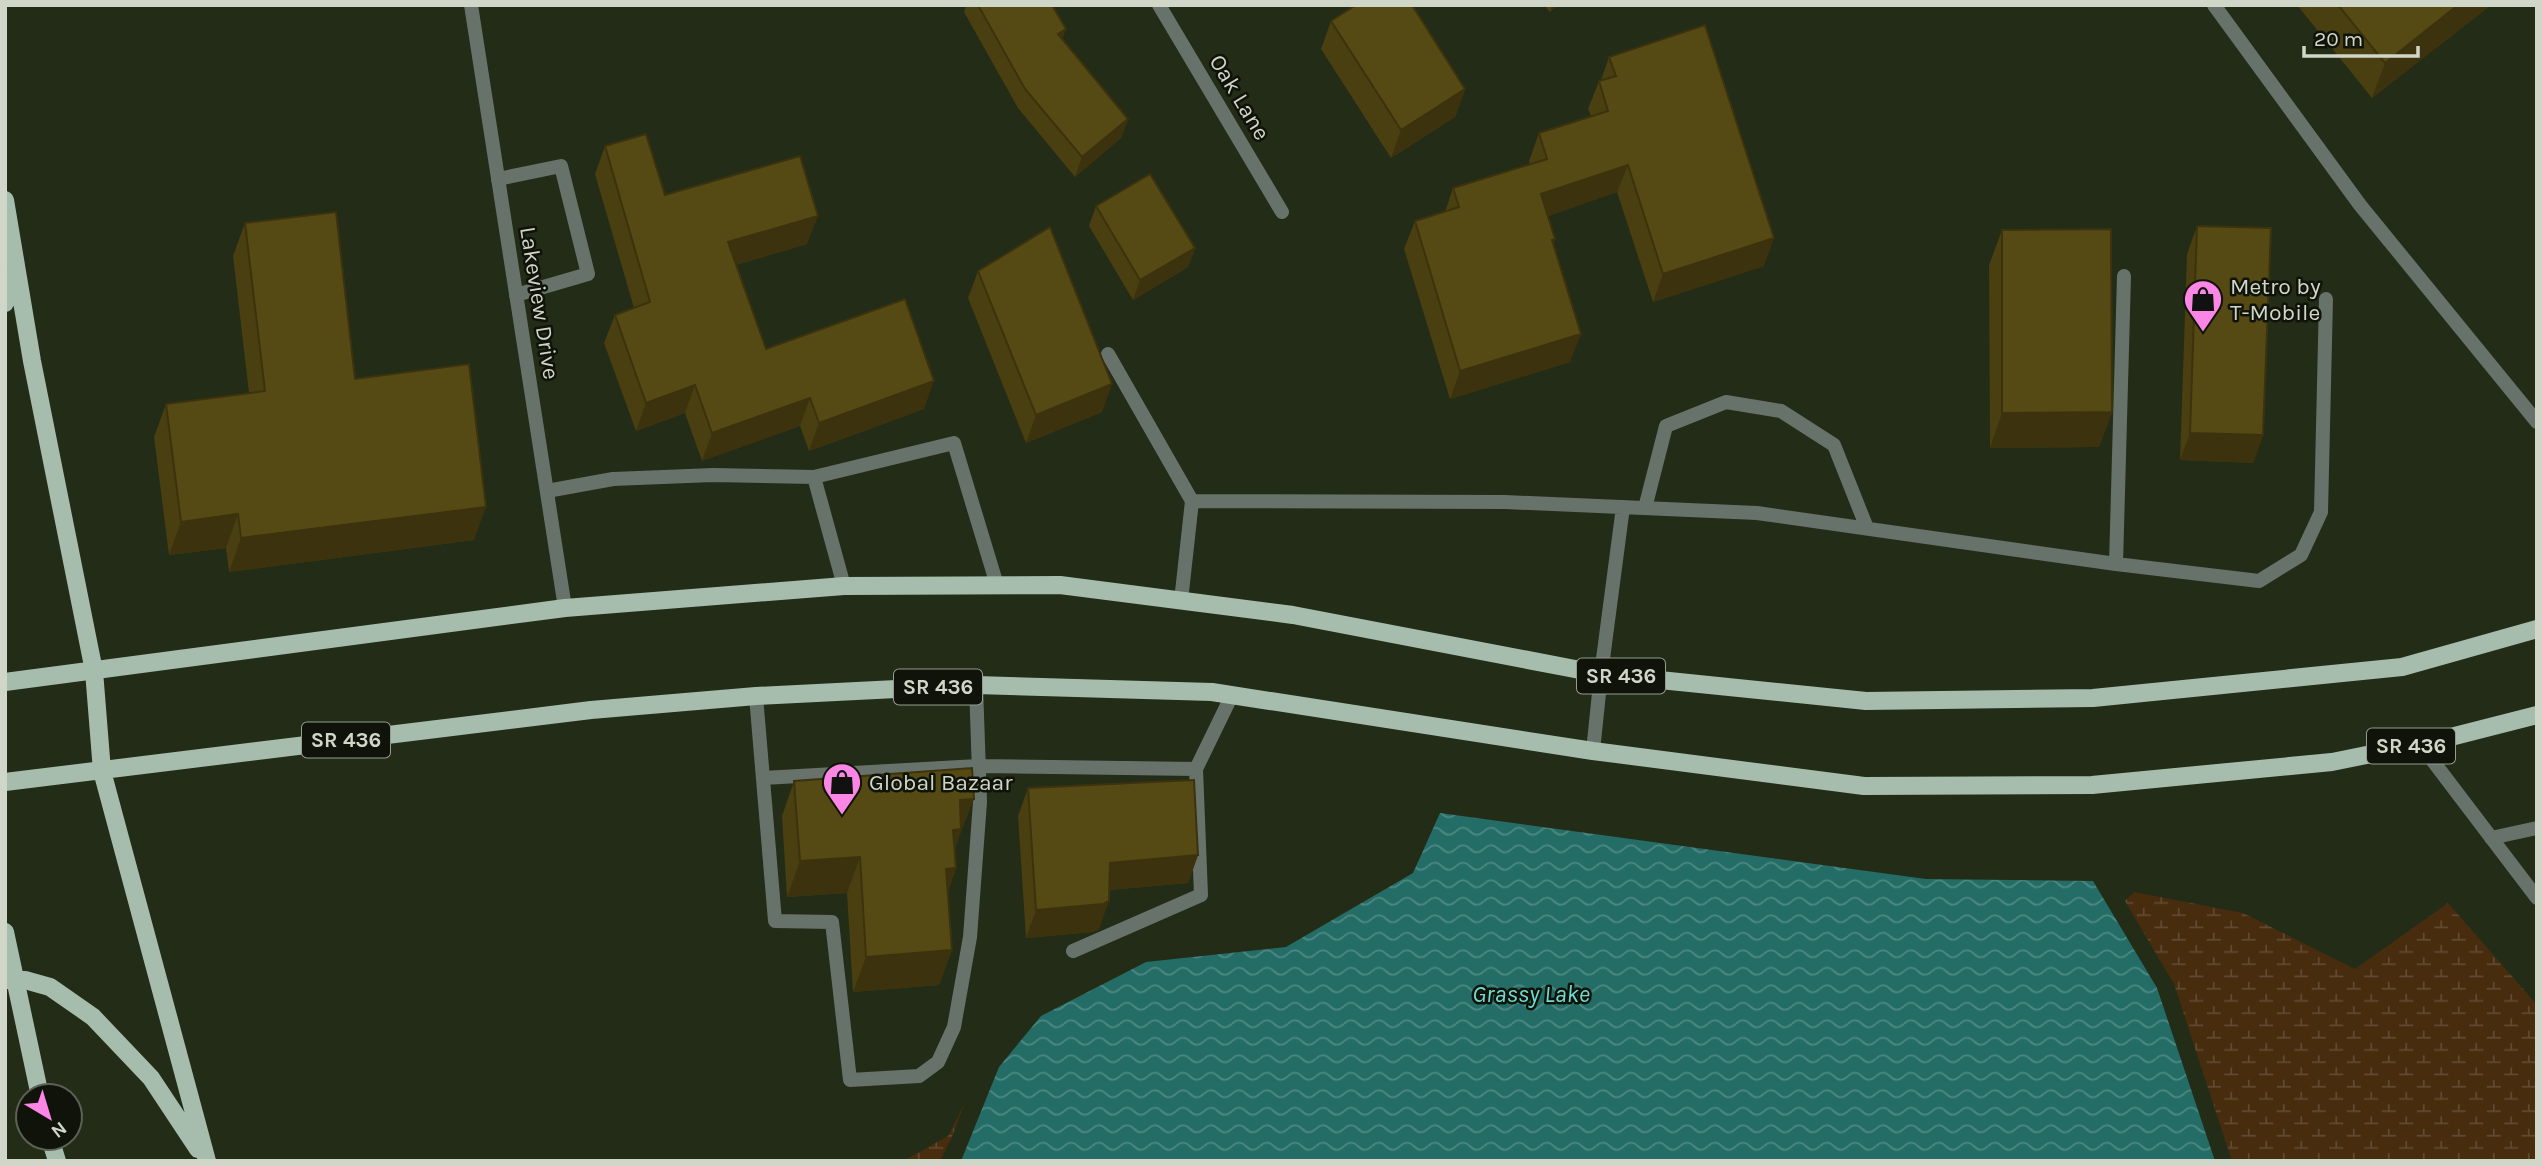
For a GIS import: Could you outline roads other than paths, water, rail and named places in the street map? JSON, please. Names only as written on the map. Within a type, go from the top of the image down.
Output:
[{"type":"main road","points":[[5,200],[32,361],[94,671],[102,771],[207,1161]]},
{"type":"main road","points":[[5,303],[16,265]]},
{"type":"main road","name":"SR 436","points":[[5,682],[565,608],[845,586],[1060,585],[1293,615],[1601,674],[1866,701],[2093,698],[2402,667],[2537,629]]},
{"type":"main road","name":"SR 436","points":[[5,782],[591,710],[756,696],[976,685],[1213,692],[1593,751],[1864,786],[2092,785],[2332,762],[2420,744],[2537,715]]},
{"type":"main road","points":[[5,932],[37,1082]]},
{"type":"main road","points":[[5,980],[25,980],[50,986],[93,1017],[151,1078],[207,1161]]},
{"type":"street","name":"Lakeview Drive","points":[[471,5],[565,608]]},
{"type":"street","name":"Oak Lane","points":[[1159,5],[1282,212]]},
{"type":"street","points":[[2214,5],[2360,205],[2537,422]]},
{"type":"street","points":[[498,179],[561,166],[587,274],[516,295]]},
{"type":"street","points":[[2116,564],[2124,276]]},
{"type":"street","points":[[1192,501],[1505,502],[1757,513],[2116,564],[2259,581],[2301,555],[2321,512],[2326,299]]},
{"type":"street","points":[[1108,354],[1192,501],[1181,601]]},
{"type":"street","points":[[1645,508],[1666,426],[1726,402],[1781,411],[1834,445],[1867,528]]},
{"type":"street","points":[[547,491],[613,479],[713,475],[814,477],[954,443],[998,585]]},
{"type":"street","points":[[814,477],[845,586]]},
{"type":"street","points":[[1593,751],[1623,507]]},
{"type":"street","points":[[756,696],[775,921],[832,922],[850,1080],[919,1076],[937,1062],[954,1027],[970,937],[980,802],[976,685]]},
{"type":"street","points":[[1073,951],[1201,895],[1196,769],[1232,695]]},
{"type":"street","points":[[2420,744],[2537,898]]},
{"type":"street","points":[[763,778],[978,766],[1196,769]]},
{"type":"street","points":[[2491,838],[2537,828]]},
{"type":"water","name":"Grassy Lake","points":[[1440,813],[1926,879],[2093,881],[2157,988],[2215,1161],[961,1161],[999,1067],[1041,1016],[1146,962],[1286,947],[1413,873]]},
{"type":"place","name":"Metro by T-Mobile","points":[[2203,333]]},
{"type":"place","name":"Global Bazaar","points":[[842,816]]}]
